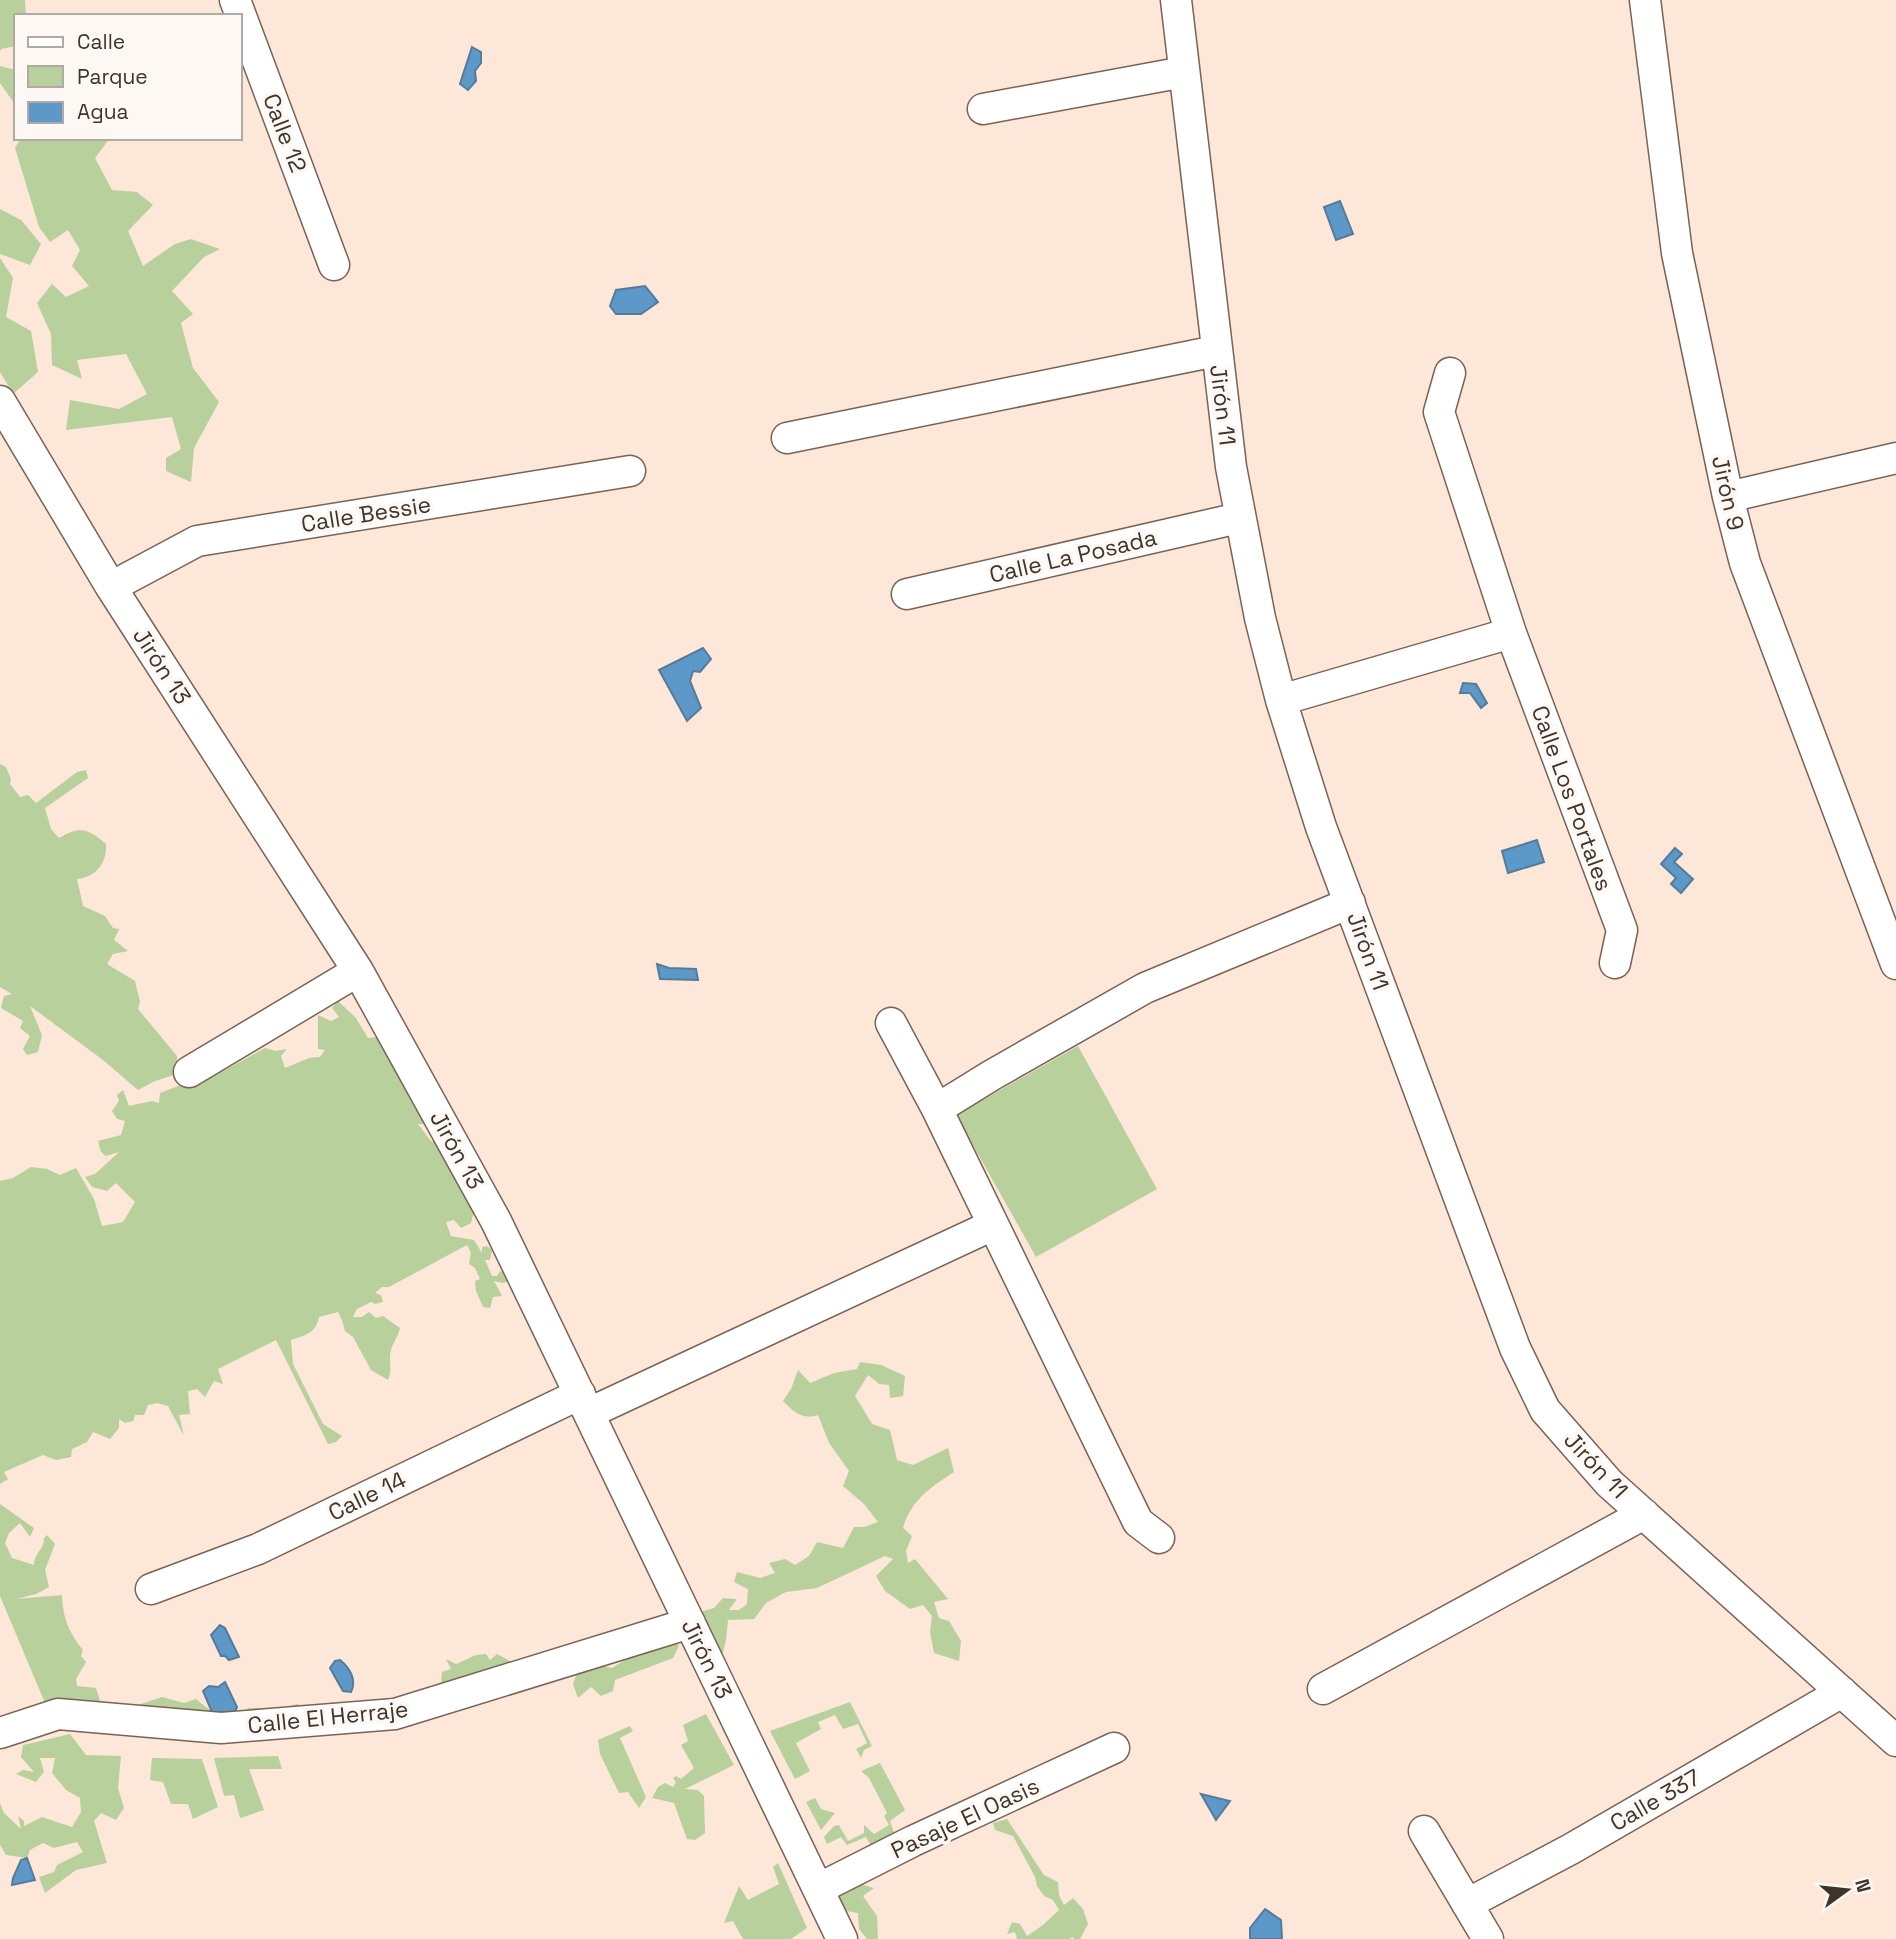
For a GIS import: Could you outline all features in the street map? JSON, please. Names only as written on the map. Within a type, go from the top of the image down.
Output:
[{"type":"street","name":"Jirón 11","points":[[1176,0],[1216,351],[1240,518],[1260,618],[1281,700],[1321,827],[1515,1348],[1545,1410],[1609,1483],[1896,1741]]},
{"type":"street","name":"Jirón 9","points":[[1645,0],[1677,253],[1728,497],[1745,563],[1896,964]]},
{"type":"street","name":"Calle 12","points":[[242,19],[334,265]]},
{"type":"street","points":[[984,109],[1184,72]]},
{"type":"street","points":[[788,438],[1216,351]]},
{"type":"street","name":"Calle Los Portales","points":[[1450,373],[1439,412],[1511,633],[1622,930],[1615,964]]},
{"type":"street","name":"Jirón 13","points":[[0,401],[111,587],[359,971],[496,1221],[842,1939]]},
{"type":"street","points":[[1728,497],[1896,458]]},
{"type":"street","name":"Calle Bessie","points":[[111,587],[198,541],[630,471]]},
{"type":"street","name":"Calle La Posada","points":[[908,594],[1240,518]]},
{"type":"street","points":[[1281,700],[1511,633]]},
{"type":"street","points":[[937,1109],[1146,988],[1350,903]]},
{"type":"street","points":[[189,1072],[359,971]]},
{"type":"street","points":[[891,1023],[937,1109],[1138,1522],[1159,1538]]},
{"type":"street","name":"Calle 14","points":[[151,1589],[258,1549],[993,1225]]},
{"type":"street","points":[[1323,1689],[1644,1514]]},
{"type":"street","name":"Calle El Herraje","points":[[0,1733],[58,1714],[221,1728],[395,1714],[690,1623]]},
{"type":"street","name":"Calle 337","points":[[1467,1904],[1571,1849],[1842,1692]]},
{"type":"street","name":"Pasaje El Oasis","points":[[818,1889],[1114,1748]]},
{"type":"street","points":[[1424,1831],[1488,1939]]},
{"type":"green space","points":[[0,0],[25,0],[26,14],[14,14],[14,46],[1,49],[0,52]]},
{"type":"green space","points":[[0,66],[14,70],[14,103],[0,83]]},
{"type":"green space","points":[[20,140],[108,140],[95,158],[112,190],[137,192],[153,205],[128,231],[143,266],[175,244],[191,239],[220,249],[204,257],[172,291],[193,314],[181,323],[193,368],[219,402],[194,448],[191,482],[166,471],[166,458],[181,449],[172,417],[66,430],[70,400],[119,409],[147,394],[126,354],[77,360],[82,379],[52,365],[51,334],[37,303],[52,284],[66,297],[89,286],[72,266],[80,250],[68,230],[50,242],[39,227],[15,148]]},
{"type":"green space","points":[[0,209],[21,220],[41,244],[30,265],[0,254]]},
{"type":"green space","points":[[0,258],[13,278],[6,317],[31,331],[38,372],[13,394],[0,372]]},
{"type":"green space","points":[[0,764],[6,767],[11,779],[10,784],[20,797],[28,795],[36,803],[77,772],[86,770],[88,778],[45,808],[51,829],[59,838],[78,830],[88,832],[106,844],[105,857],[99,868],[84,878],[77,879],[83,906],[105,916],[113,928],[119,929],[114,940],[128,951],[113,954],[107,964],[135,981],[140,1002],[138,1009],[177,1056],[177,1074],[138,1090],[103,1060],[30,1006],[42,1035],[38,1052],[27,1055],[23,1049],[30,1036],[20,1028],[23,1021],[1,1008],[4,996],[12,994],[0,987]]},
{"type":"green space","points":[[338,1001],[356,1018],[368,1038],[377,1037],[401,1063],[426,1124],[418,1124],[431,1141],[443,1144],[474,1211],[471,1223],[461,1228],[454,1220],[446,1222],[451,1236],[474,1240],[482,1253],[482,1247],[487,1246],[492,1250],[490,1260],[485,1260],[492,1276],[497,1276],[500,1271],[506,1274],[509,1281],[494,1281],[502,1296],[493,1297],[490,1308],[483,1307],[476,1291],[475,1281],[480,1279],[475,1268],[469,1264],[471,1253],[467,1245],[389,1287],[382,1287],[375,1293],[381,1295],[383,1302],[371,1302],[357,1309],[353,1317],[362,1317],[369,1312],[376,1318],[383,1316],[400,1328],[391,1350],[388,1380],[371,1370],[353,1337],[345,1331],[338,1312],[319,1317],[313,1330],[291,1340],[293,1364],[323,1424],[342,1436],[336,1442],[328,1444],[276,1340],[218,1369],[223,1384],[214,1381],[205,1397],[197,1389],[188,1391],[190,1414],[179,1415],[184,1436],[168,1406],[157,1403],[148,1405],[144,1415],[135,1415],[133,1421],[125,1423],[119,1419],[119,1428],[110,1439],[93,1432],[87,1442],[72,1449],[71,1457],[56,1460],[43,1455],[4,1472],[8,1479],[0,1484],[0,1181],[13,1178],[31,1167],[47,1169],[60,1175],[76,1168],[94,1199],[102,1226],[123,1222],[135,1202],[116,1183],[107,1191],[92,1187],[85,1177],[95,1174],[119,1152],[106,1156],[101,1152],[98,1141],[121,1135],[125,1121],[117,1119],[112,1111],[119,1101],[117,1095],[123,1090],[129,1106],[152,1101],[159,1103],[160,1093],[183,1084],[196,1086],[265,1048],[276,1051],[287,1049],[281,1056],[285,1068],[309,1058],[320,1057],[325,1050],[318,1049],[318,1015],[331,1021],[339,1017],[332,1008]]},
{"type":"green space","points":[[1078,1046],[1157,1189],[1036,1257],[956,1115]]},
{"type":"green space","points":[[860,1362],[881,1365],[905,1376],[903,1396],[890,1398],[889,1385],[879,1384],[868,1375],[855,1396],[872,1424],[890,1430],[897,1460],[913,1465],[948,1448],[954,1472],[917,1502],[903,1528],[912,1536],[906,1551],[908,1563],[915,1559],[948,1599],[934,1602],[939,1618],[949,1621],[961,1641],[959,1661],[934,1653],[930,1632],[932,1616],[923,1605],[910,1609],[885,1591],[876,1576],[893,1559],[885,1556],[817,1588],[786,1592],[766,1603],[754,1619],[728,1620],[721,1661],[700,1612],[714,1608],[723,1598],[737,1599],[729,1610],[739,1610],[747,1604],[748,1589],[734,1582],[737,1572],[760,1578],[775,1573],[769,1563],[785,1559],[795,1565],[809,1556],[817,1542],[843,1548],[854,1527],[878,1522],[864,1504],[843,1486],[849,1471],[829,1443],[818,1415],[803,1416],[783,1401],[798,1370],[810,1383],[834,1373],[857,1369]]},
{"type":"green space","points":[[0,1504],[34,1528],[30,1537],[20,1523],[9,1533],[5,1543],[12,1558],[34,1565],[47,1535],[55,1544],[45,1570],[49,1587],[36,1594],[16,1599],[62,1595],[68,1625],[83,1650],[81,1656],[86,1662],[76,1679],[77,1686],[96,1688],[103,1710],[45,1703],[0,1596]]},
{"type":"green space","points":[[669,1637],[679,1646],[673,1658],[615,1680],[613,1691],[601,1696],[591,1687],[578,1698],[573,1684],[577,1673],[595,1664],[612,1668],[649,1645]]},
{"type":"green space","points":[[486,1654],[490,1660],[497,1654],[519,1666],[441,1686],[442,1672],[451,1669],[446,1659],[456,1664],[476,1655]]},
{"type":"green space","points":[[162,1697],[184,1703],[196,1699],[217,1713],[228,1716],[241,1716],[248,1708],[280,1709],[297,1704],[308,1708],[426,1700],[220,1724],[134,1713],[138,1705]]},
{"type":"green space","points":[[850,1702],[872,1746],[864,1750],[861,1758],[856,1749],[867,1743],[858,1724],[843,1729],[835,1715],[818,1722],[821,1729],[796,1743],[810,1771],[795,1779],[770,1731]]},
{"type":"green space","points":[[706,1714],[734,1765],[685,1789],[698,1790],[704,1796],[705,1833],[695,1840],[687,1839],[674,1803],[652,1798],[658,1787],[665,1783],[673,1787],[676,1782],[673,1778],[676,1776],[681,1779],[694,1768],[681,1745],[688,1741],[683,1725]]},
{"type":"green space","points":[[630,1726],[633,1731],[620,1738],[646,1797],[639,1808],[628,1792],[619,1793],[600,1754],[598,1740]]},
{"type":"green space","points":[[70,1734],[86,1755],[121,1756],[118,1788],[124,1808],[116,1820],[101,1813],[94,1821],[107,1863],[76,1870],[45,1893],[39,1877],[54,1872],[57,1865],[83,1852],[77,1842],[54,1848],[43,1843],[30,1850],[27,1858],[6,1855],[0,1845],[0,1803],[4,1813],[21,1829],[18,1816],[24,1821],[24,1826],[42,1817],[72,1827],[81,1812],[80,1798],[66,1790],[52,1773],[55,1758],[40,1758],[44,1772],[36,1782],[16,1774],[23,1770],[34,1772],[21,1757],[23,1745]]},
{"type":"green space","points":[[278,1756],[282,1769],[249,1769],[264,1810],[240,1818],[234,1795],[224,1796],[214,1758]]},
{"type":"green space","points":[[152,1758],[202,1759],[218,1807],[193,1819],[188,1804],[171,1804],[163,1782],[150,1780]]},
{"type":"green space","points":[[880,1763],[905,1810],[890,1821],[895,1835],[871,1846],[866,1837],[847,1845],[841,1837],[827,1844],[824,1837],[834,1826],[839,1825],[848,1841],[864,1833],[864,1825],[874,1834],[889,1825],[884,1816],[887,1813],[869,1778],[861,1771]]},
{"type":"green space","points":[[815,1798],[821,1809],[835,1813],[821,1830],[806,1802]]},
{"type":"green space","points":[[1007,1819],[1044,1875],[1058,1882],[1059,1895],[1064,1905],[1073,1898],[1083,1909],[1088,1924],[1080,1939],[1017,1939],[1015,1932],[1007,1934],[1012,1922],[1020,1924],[1027,1936],[1059,1910],[1053,1900],[1044,1896],[1037,1886],[1013,1836],[995,1830],[993,1823]]},
{"type":"green space","points":[[778,1863],[807,1928],[791,1939],[743,1939],[733,1921],[724,1923],[739,1886],[748,1900],[779,1884],[773,1867]]},
{"type":"green space","points":[[855,1878],[874,1888],[863,1896],[877,1916],[878,1939],[867,1939],[859,1929],[858,1913],[846,1911],[834,1901],[835,1889]]},
{"type":"water","points":[[472,47],[481,52],[481,63],[475,71],[476,81],[468,90],[460,84]]},
{"type":"water","points":[[1340,201],[1353,234],[1336,240],[1324,207]]},
{"type":"water","points":[[645,286],[658,302],[641,314],[616,314],[610,306],[616,290]]},
{"type":"water","points":[[703,648],[711,659],[700,672],[693,671],[690,681],[701,708],[687,721],[659,670]]},
{"type":"water","points":[[1463,683],[1476,684],[1487,703],[1481,708],[1470,693],[1460,693]]},
{"type":"water","points":[[1537,840],[1544,862],[1508,873],[1502,851]]},
{"type":"water","points":[[1675,848],[1682,854],[1674,862],[1693,879],[1681,893],[1671,884],[1676,878],[1661,864]]},
{"type":"water","points":[[657,964],[669,968],[696,969],[698,980],[660,979]]},
{"type":"water","points":[[220,1625],[225,1628],[239,1657],[229,1660],[221,1656],[211,1635]]},
{"type":"water","points":[[340,1660],[352,1674],[351,1692],[343,1691],[330,1668],[335,1661]]},
{"type":"water","points":[[225,1682],[237,1707],[235,1712],[212,1712],[203,1691],[209,1686],[218,1687]]},
{"type":"water","points":[[1201,1794],[1230,1801],[1216,1820]]},
{"type":"water","points":[[27,1858],[35,1880],[12,1885],[21,1860]]},
{"type":"water","points":[[1265,1909],[1281,1920],[1282,1939],[1250,1939],[1250,1928]]}]
